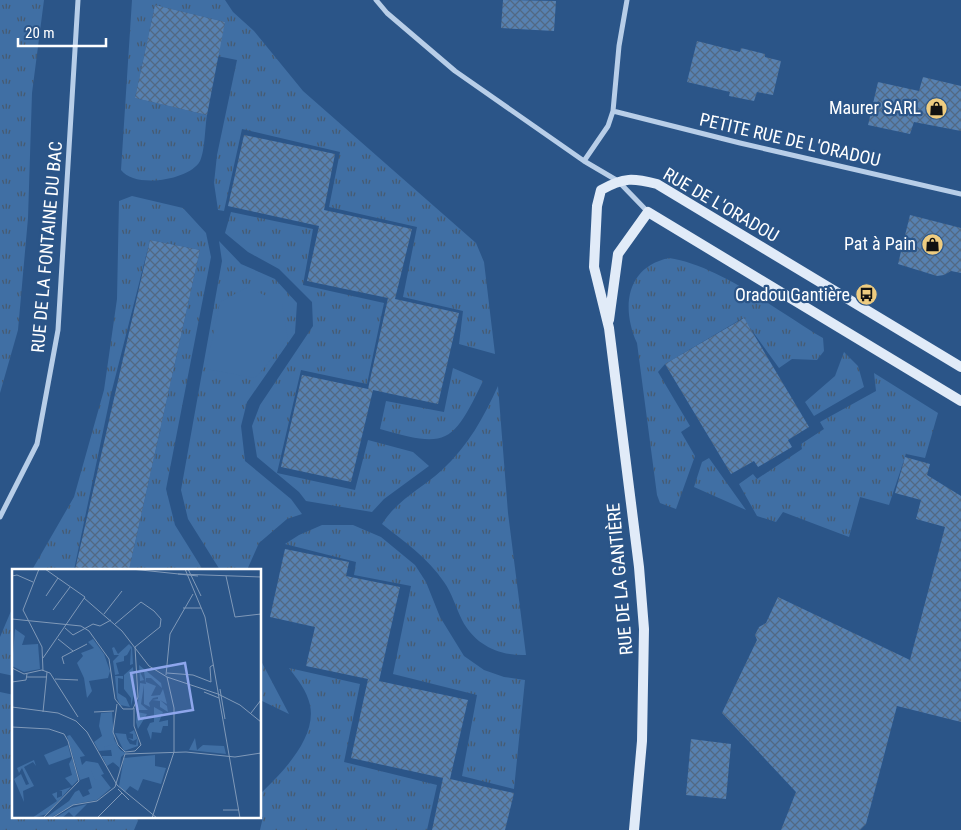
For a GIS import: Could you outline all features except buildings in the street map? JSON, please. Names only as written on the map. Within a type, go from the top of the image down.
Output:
[{"type":"main road","name":"RUE DE L'ORADOU","points":[[618,181],[633,178],[657,184],[961,367]]},
{"type":"main road","name":"RUE DE LA GANTIÈRE","points":[[618,181],[602,190],[596,206],[594,267],[608,326],[639,567],[644,629],[642,741],[634,830]]},
{"type":"main road","name":"RUE DE LA GANTIÈRE","points":[[608,326],[618,254],[648,212]]},
{"type":"main road","points":[[648,212],[961,401]]},
{"type":"street","name":"RUE DE LA FONTAINE DU BAC","points":[[0,517],[37,444],[58,330],[78,0]]},
{"type":"street","points":[[376,0],[387,13],[455,71],[584,161],[618,181],[648,212]]},
{"type":"street","points":[[584,161],[608,126],[613,111],[619,46],[627,0]]},
{"type":"street","name":"PETITE RUE DE L'ORADOU","points":[[613,111],[740,144],[961,194]]},
{"type":"green space","points":[[0,0],[44,0],[32,93],[28,218],[18,330],[0,393]]},
{"type":"green space","points":[[132,0],[225,0],[233,12],[254,31],[303,91],[476,243],[484,262],[495,354],[459,344],[463,311],[403,297],[417,227],[329,207],[340,152],[242,129],[224,211],[218,210],[214,183],[217,155],[237,60],[217,56],[225,22],[155,5],[135,98],[207,115],[203,151],[200,161],[194,168],[185,173],[162,180],[138,179],[128,176],[121,170]]},
{"type":"green space","points":[[132,196],[183,208],[206,233],[211,257],[166,489],[175,525],[202,569],[129,569],[200,250],[150,240],[110,398],[74,569],[33,569],[74,497],[104,390],[117,299],[119,201]]},
{"type":"green space","points":[[231,212],[313,229],[303,285],[384,303],[367,384],[301,370],[277,473],[355,490],[368,440],[413,452],[429,466],[384,499],[372,512],[306,501],[299,492],[257,457],[252,426],[260,405],[313,326],[312,302],[279,269],[248,252],[225,233]]},
{"type":"green space","points":[[219,241],[241,264],[275,279],[297,303],[295,333],[247,402],[241,426],[245,461],[291,499],[302,514],[287,519],[259,543],[247,569],[219,569],[188,519],[181,490],[222,261]]},
{"type":"green space","points":[[669,258],[688,262],[708,270],[748,291],[823,338],[824,351],[817,360],[792,359],[779,368],[743,318],[665,364],[658,372],[690,426],[681,432],[695,456],[676,509],[660,503],[657,495],[637,343],[629,316],[631,291],[636,280],[644,270],[655,263]]},
{"type":"green space","points":[[248,287],[282,304],[288,340],[255,378],[206,369],[220,302]]},
{"type":"green space","points":[[844,352],[858,366],[864,387],[814,416],[805,402],[835,376]]},
{"type":"green space","points":[[453,368],[483,381],[473,402],[455,429],[446,436],[435,439],[421,439],[380,429],[386,401],[444,412]]},
{"type":"green space","points":[[874,373],[938,413],[925,458],[906,454],[889,505],[860,497],[849,537],[783,512],[776,522],[757,516],[739,484],[753,474],[757,479],[802,449],[801,444],[824,429],[820,422],[876,391]]},
{"type":"green space","points":[[498,386],[508,513],[526,655],[497,651],[474,636],[467,629],[449,591],[437,573],[415,550],[382,524],[395,508],[442,470],[460,451],[481,420]]},
{"type":"green space","points":[[709,458],[746,510],[694,487],[702,462]]},
{"type":"green space","points":[[322,525],[353,525],[381,537],[415,565],[426,582],[440,617],[464,656],[484,670],[504,677],[525,680],[514,789],[462,776],[477,695],[393,674],[411,586],[354,575],[356,562],[285,544],[299,535]]},
{"type":"green space","points":[[12,609],[12,676],[0,673],[0,637]]},
{"type":"green space","points":[[261,661],[289,714],[261,700]]},
{"type":"green space","points":[[289,668],[360,684],[344,762],[437,785],[427,830],[260,830],[263,817],[261,816],[261,793],[296,754],[308,730],[311,717],[310,705],[302,686]]},
{"type":"green space","points":[[0,692],[12,695],[12,818],[139,818],[134,830],[0,830]]},
{"type":"place","name":"Maurer SARL","points":[[937,108]]},
{"type":"place","name":"Pat à Pain","points":[[932,244]]},
{"type":"place","name":"Oradou Gantière","points":[[866,295]]}]
